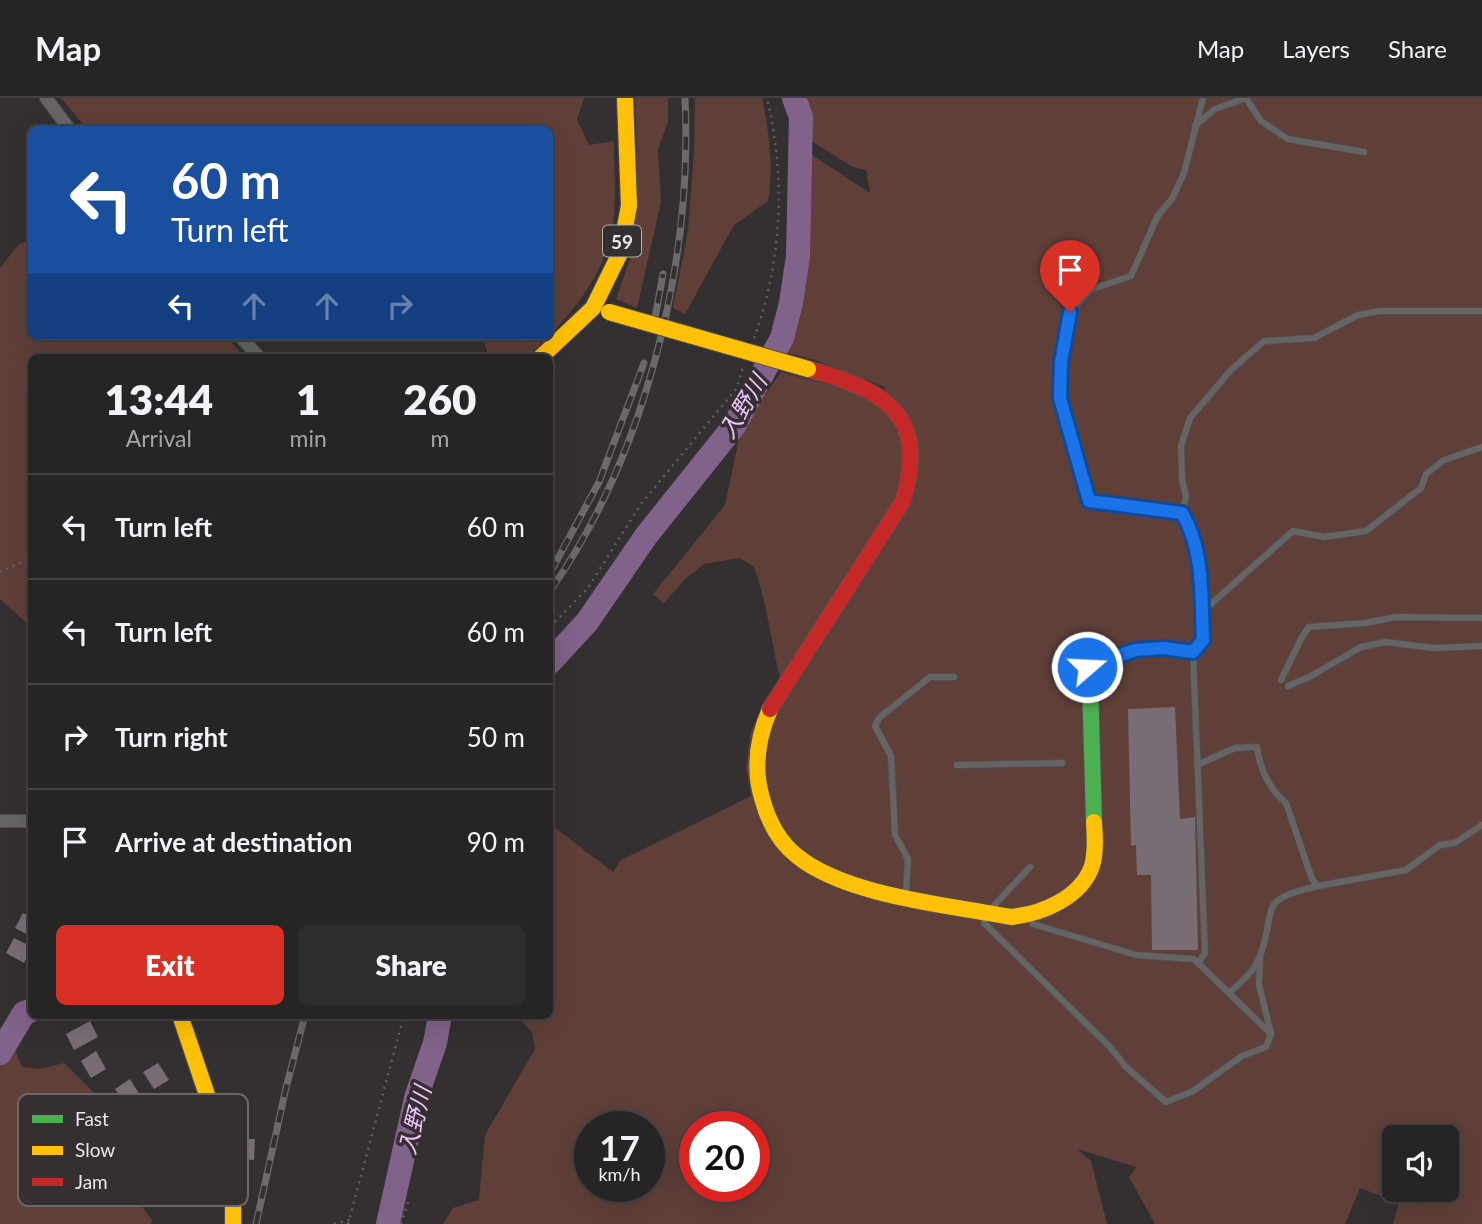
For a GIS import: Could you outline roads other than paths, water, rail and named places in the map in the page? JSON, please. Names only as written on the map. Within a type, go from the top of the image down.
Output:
[{"type":"street","points":[[46,98],[67,126]]},
{"type":"street","name":"59","points":[[545,354],[601,310],[620,253],[629,206],[625,98]]},
{"type":"street","points":[[601,310],[851,381],[876,394],[894,410],[907,430],[912,451],[903,501],[773,702],[765,719],[758,745],[757,762],[761,802],[781,840],[793,853],[843,883],[1011,917],[1031,916],[1062,902],[1091,869],[1095,846],[1090,682],[1087,667]]},
{"type":"street","points":[[244,340],[256,354]]},
{"type":"street","points":[[0,821],[28,821]]},
{"type":"street","points":[[181,1019],[208,1094]]},
{"type":"street","points":[[233,1206],[233,1224]]},
{"type":"lane","points":[[1182,513],[1089,501],[1060,398],[1061,362],[1070,312],[1092,289],[1131,276],[1158,215],[1171,199],[1184,173],[1203,98]]},
{"type":"lane","points":[[1194,127],[1215,109],[1246,98],[1261,121],[1287,139],[1364,152]]},
{"type":"lane","points":[[1198,963],[1205,953],[1193,652],[1203,640],[1192,530],[1182,513],[1186,497],[1182,479],[1181,446],[1190,418],[1231,370],[1264,341],[1314,338],[1358,315],[1380,311],[1482,311]]},
{"type":"lane","points":[[1202,612],[1293,531],[1324,537],[1366,531],[1421,488],[1426,474],[1444,460],[1482,447]]},
{"type":"lane","points":[[1281,680],[1302,637],[1310,627],[1365,623],[1396,617],[1482,618]]},
{"type":"lane","points":[[1288,686],[1361,647],[1373,644],[1385,642],[1434,648],[1482,646]]},
{"type":"lane","points":[[1087,667],[1135,650],[1163,648],[1193,652]]},
{"type":"lane","points":[[906,897],[908,859],[895,835],[891,755],[875,726],[879,718],[930,677],[954,677]]},
{"type":"lane","points":[[1197,765],[1235,748],[1258,747],[1260,767],[1278,797],[1286,803],[1312,879],[1318,886]]},
{"type":"lane","points":[[957,765],[1062,763]]},
{"type":"lane","points":[[1030,867],[988,912],[984,923],[1076,1013],[1125,1066],[1166,1101],[1193,1091],[1242,1056],[1266,1047],[1271,1034],[1259,985],[1260,956],[1268,916],[1274,902],[1289,892],[1406,870],[1440,845],[1455,843],[1482,825]]},
{"type":"lane","points":[[1031,916],[1033,924],[1136,955],[1194,959],[1271,1034]]},
{"type":"lane","points":[[1229,993],[1248,975],[1260,956]]},
{"type":"waterway","name":"入野川","points":[[553,659],[587,622],[646,536],[734,426],[782,338],[791,303],[798,256],[801,117],[794,98]]},
{"type":"waterway","points":[[0,1053],[24,1013],[28,1012]]},
{"type":"waterway","name":"入野川","points":[[388,1224],[416,1098],[435,1043],[439,1019]]},
{"type":"railway","points":[[553,586],[583,538],[612,480],[637,419],[656,356],[671,291],[681,226],[685,98]]},
{"type":"railway","points":[[653,329],[663,274]]},
{"type":"railway","points":[[553,567],[599,482],[644,363]]},
{"type":"railway","points":[[256,1224],[304,1019]]}]
